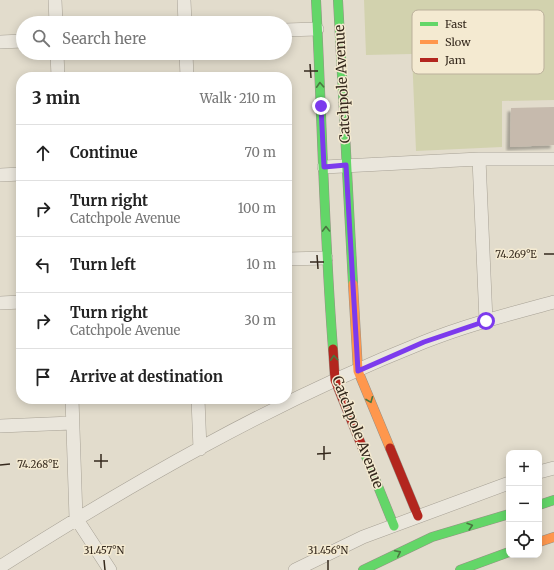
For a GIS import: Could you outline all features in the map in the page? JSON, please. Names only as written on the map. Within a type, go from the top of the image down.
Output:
[{"type":"street","points":[[55,0],[56,16]]},
{"type":"street","points":[[184,0],[185,16]]},
{"type":"street","name":"Catchpole Avenue","points":[[316,0],[324,167],[326,258],[335,380],[394,526]]},
{"type":"street","name":"Catchpole Avenue","points":[[338,0],[358,371],[418,516]]},
{"type":"street","points":[[292,30],[318,28]]},
{"type":"street","points":[[0,42],[16,41]]},
{"type":"street","points":[[57,60],[58,72]]},
{"type":"street","points":[[186,60],[187,72]]},
{"type":"street","points":[[479,159],[486,321]]},
{"type":"street","points":[[324,167],[479,159],[554,159]]},
{"type":"street","points":[[0,175],[16,174]]},
{"type":"street","points":[[292,259],[326,258]]},
{"type":"street","points":[[0,303],[16,302]]},
{"type":"street","points":[[292,401],[335,380],[424,342],[486,321],[554,302]]},
{"type":"street","points":[[72,404],[76,518],[110,570]]},
{"type":"street","points":[[198,404],[200,449]]},
{"type":"street","points":[[0,567],[76,518],[244,424],[285,404]]},
{"type":"street","points":[[0,426],[72,422]]},
{"type":"street","points":[[542,471],[554,468]]},
{"type":"street","points":[[296,570],[363,537],[506,484]]},
{"type":"street","points":[[542,504],[554,500]]},
{"type":"street","points":[[363,570],[432,537],[506,515]]},
{"type":"street","points":[[542,541],[554,537]]},
{"type":"street","points":[[460,570],[506,553]]},
{"type":"green space","points":[[364,0],[554,0],[554,100],[502,101],[502,147],[416,151],[413,74],[544,74],[544,10],[412,10],[412,54],[366,55]]},
{"type":"building","points":[[554,107],[554,145],[510,147],[511,108]]},
{"type":"traffic: fast","points":[[316,0],[325,218],[333,349]]},
{"type":"traffic: fast","points":[[338,0],[353,284]]},
{"type":"traffic: fast","points":[[363,449],[394,526]]},
{"type":"traffic: fast","points":[[542,504],[554,500]]},
{"type":"traffic: fast","points":[[363,570],[432,537],[506,515]]},
{"type":"traffic: fast","points":[[460,570],[506,553]]},
{"type":"traffic: slow","points":[[353,284],[358,371],[390,448]]},
{"type":"traffic: slow","points":[[542,541],[554,537]]},
{"type":"traffic: jam","points":[[333,349],[335,380],[363,449]]},
{"type":"traffic: jam","points":[[390,448],[418,516]]},
{"type":"route","points":[[321,106],[324,167],[346,165],[358,371],[424,342],[486,321]]}]
